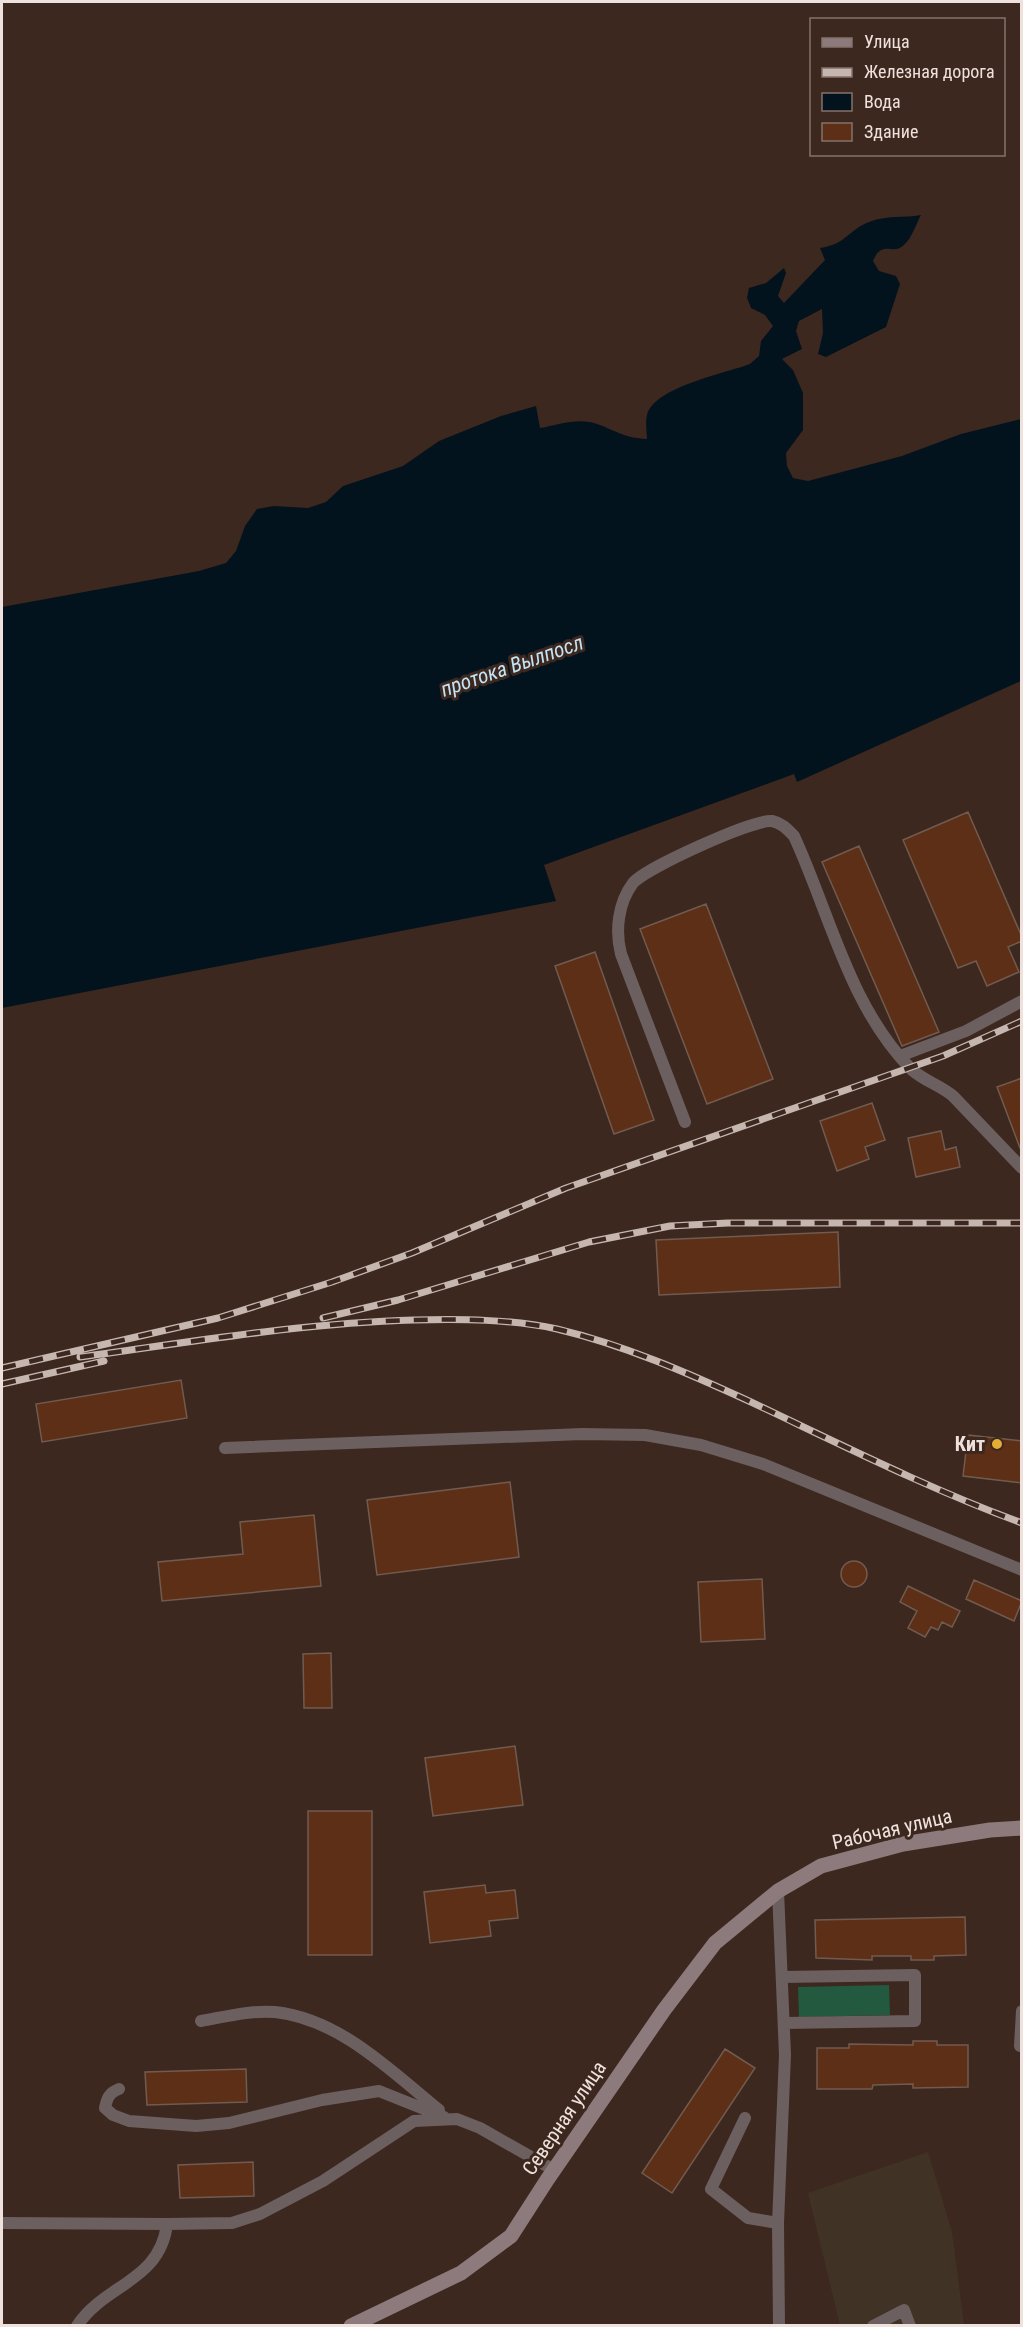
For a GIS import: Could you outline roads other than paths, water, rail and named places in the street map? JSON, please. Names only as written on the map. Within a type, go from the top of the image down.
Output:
[{"type":"street","name":"Рабочая улица","points":[[778,1891],[821,1866],[903,1844],[990,1830],[1022,1828]]},
{"type":"street","name":"Северная улица","points":[[351,2325],[461,2273],[511,2236],[664,2010],[715,1943],[778,1891]]},
{"type":"lane","points":[[685,1122],[621,954],[617,940],[621,910],[626,894],[644,873],[754,824],[771,821],[784,826],[794,836],[855,984],[876,1025],[921,1078],[945,1089],[953,1096],[1022,1168]]},
{"type":"lane","points":[[900,1056],[966,1031],[1022,1001]]},
{"type":"lane","points":[[225,1448],[582,1434],[645,1435],[701,1445],[763,1464],[1022,1570]]},
{"type":"lane","points":[[778,1891],[785,2055],[778,2223],[779,2325]]},
{"type":"lane","points":[[782,1977],[915,1975],[915,2021],[784,2023]]},
{"type":"lane","points":[[1020,2046],[1022,2011]]},
{"type":"lane","points":[[201,2021],[272,2012],[296,2016],[314,2023],[355,2043],[449,2119]]},
{"type":"lane","points":[[119,2089],[111,2092],[106,2099],[105,2108],[113,2115],[129,2121],[159,2124],[229,2123],[322,2100],[379,2091],[449,2119]]},
{"type":"lane","points":[[745,2118],[711,2189],[748,2218],[778,2223]]},
{"type":"lane","points":[[2,2223],[232,2223],[260,2214],[323,2181],[414,2121],[457,2119],[480,2128],[554,2170]]},
{"type":"lane","points":[[77,2325],[95,2303],[128,2284],[144,2270],[162,2247],[167,2224]]},
{"type":"lane","points":[[873,2325],[904,2310],[910,2325]]},
{"type":"water","name":"протока Вылпосл","points":[[921,215],[912,235],[904,245],[896,249],[880,251],[873,261],[879,271],[896,276],[900,284],[886,327],[826,357],[818,354],[823,333],[822,309],[799,321],[796,331],[802,349],[782,359],[793,370],[803,393],[803,430],[786,453],[787,466],[793,478],[808,481],[902,456],[961,434],[1021,419],[1021,681],[797,782],[794,774],[544,865],[556,901],[2,1008],[2,607],[199,571],[226,563],[236,551],[245,526],[257,509],[274,506],[308,508],[326,502],[343,486],[403,466],[439,441],[501,416],[536,406],[540,428],[583,421],[626,436],[647,439],[647,415],[652,405],[663,396],[692,382],[750,364],[759,356],[761,341],[773,326],[765,315],[751,308],[747,298],[749,288],[766,283],[784,268],[786,273],[778,296],[784,303],[825,260],[820,248],[842,240],[862,225],[875,220]]},
{"type":"railway","points":[[2,1368],[218,1318],[332,1282],[412,1253],[566,1188],[943,1056],[1022,1021]]},
{"type":"railway","points":[[323,1318],[398,1300],[589,1242],[670,1226],[728,1223],[1020,1223]]},
{"type":"railway","points":[[80,1357],[247,1334],[372,1322],[468,1320],[504,1321],[540,1326],[607,1343],[680,1370],[919,1481],[1022,1523]]},
{"type":"railway","points":[[2,1384],[104,1361]]},
{"type":"place","name":"Кит","points":[[997,1444]]}]
